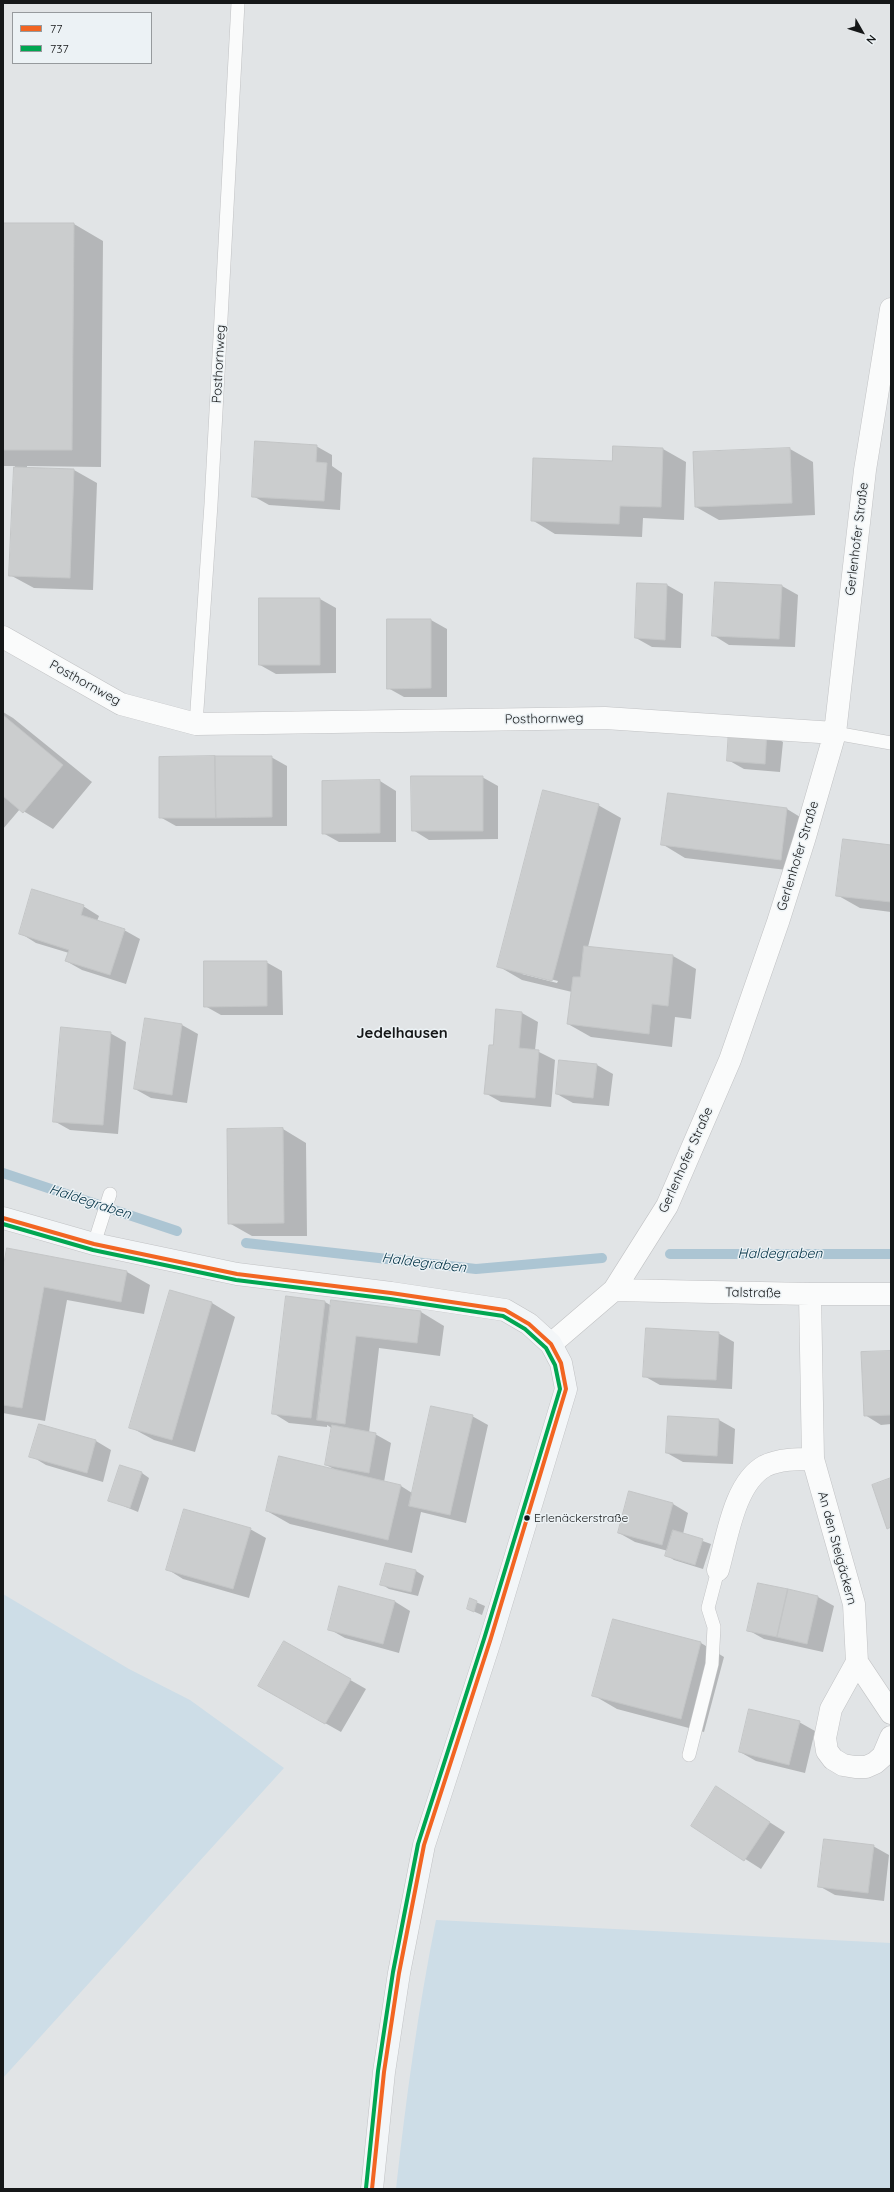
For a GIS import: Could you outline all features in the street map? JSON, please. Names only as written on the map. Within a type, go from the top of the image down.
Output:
[{"type":"street","name":"Gerlenhofer Straße","points":[[551,1344],[614,1290],[667,1206],[730,1060],[804,840],[835,733],[865,470],[891,309]]},
{"type":"street","name":"Posthornweg","points":[[3,637],[121,704],[196,724],[605,718],[835,733]]},
{"type":"street","points":[[3,1218],[94,1244],[237,1274],[391,1293],[506,1310],[529,1324],[551,1344],[561,1363],[566,1389],[490,1640],[424,1845],[399,1973],[384,2072],[372,2189]]},
{"type":"street","name":"Talstraße","points":[[614,1290],[891,1294]]},
{"type":"street","name":"An den Steigäckern","points":[[810,1294],[813,1459],[854,1604],[857,1662]]},
{"type":"street","points":[[718,1570],[739,1496],[751,1478],[765,1466],[785,1460],[813,1459]]},
{"type":"street","points":[[891,1713],[883,1698],[857,1662],[831,1709],[824,1738],[827,1751],[833,1759],[844,1766],[866,1767],[875,1763],[883,1756],[891,1737]]},
{"type":"lane","name":"Posthornweg","points":[[196,724],[211,504],[238,3]]},
{"type":"lane","name":"Posthornweg","points":[[835,733],[891,743]]},
{"type":"lane","points":[[94,1244],[110,1194]]},
{"type":"lane","points":[[689,1755],[712,1664],[714,1627],[708,1608],[718,1570]]},
{"type":"shaded area","points":[[3,1594],[129,1669],[190,1700],[284,1768],[3,2078]]},
{"type":"shaded area","points":[[436,1920],[891,1943],[891,2189],[396,2189],[413,2054]]},
{"type":"building","points":[[3,223],[74,223],[72,450],[3,450]]},
{"type":"building","points":[[255,441],[317,445],[316,462],[327,463],[324,501],[252,497]]},
{"type":"building","points":[[613,446],[663,448],[661,507],[620,506],[619,524],[531,521],[533,458],[612,461]]},
{"type":"building","points":[[790,448],[792,503],[695,507],[693,452]]},
{"type":"building","points":[[14,467],[74,469],[70,578],[9,576]]},
{"type":"building","points":[[715,582],[782,585],[779,639],[712,636]]},
{"type":"building","points":[[637,583],[667,584],[665,640],[635,638]]},
{"type":"building","points":[[259,598],[320,598],[320,665],[259,665]]},
{"type":"building","points":[[387,619],[431,619],[431,688],[387,689]]},
{"type":"building","points":[[3,715],[63,765],[23,813],[3,796]]},
{"type":"building","points":[[729,729],[767,731],[765,764],[727,761]]},
{"type":"building","points":[[215,756],[272,756],[272,817],[216,818]]},
{"type":"building","points":[[215,756],[216,818],[159,818],[159,757]]},
{"type":"building","points":[[411,776],[483,776],[483,831],[412,831]]},
{"type":"building","points":[[380,780],[380,833],[322,834],[322,781]]},
{"type":"building","points":[[543,790],[599,804],[552,981],[497,967]]},
{"type":"building","points":[[668,793],[787,808],[781,860],[661,845]]},
{"type":"building","points":[[843,839],[891,845],[891,902],[836,896]]},
{"type":"building","points":[[32,889],[84,905],[81,915],[125,929],[110,975],[65,961],[69,950],[19,934]]},
{"type":"building","points":[[584,946],[673,955],[668,1006],[652,1004],[649,1034],[567,1024],[573,977],[580,977]]},
{"type":"building","points":[[204,961],[267,961],[267,1006],[204,1007]]},
{"type":"building","points":[[496,1009],[522,1012],[519,1048],[539,1050],[535,1098],[484,1094],[489,1045],[493,1045]]},
{"type":"building","points":[[145,1018],[182,1024],[172,1095],[134,1089]]},
{"type":"building","points":[[61,1027],[111,1032],[103,1125],[53,1122]]},
{"type":"building","points":[[559,1060],[597,1064],[593,1098],[556,1094]]},
{"type":"building","points":[[283,1128],[284,1223],[228,1224],[227,1129]]},
{"type":"building","points":[[7,1248],[127,1271],[121,1302],[44,1287],[22,1408],[3,1405],[3,1269]]},
{"type":"building","points":[[170,1290],[212,1302],[172,1440],[129,1428]]},
{"type":"building","points":[[286,1296],[325,1301],[311,1418],[272,1414]]},
{"type":"building","points":[[331,1300],[421,1311],[417,1343],[356,1336],[345,1424],[317,1420]]},
{"type":"building","points":[[646,1328],[719,1332],[716,1380],[643,1377]]},
{"type":"building","points":[[891,1351],[891,1415],[864,1416],[861,1352]]},
{"type":"building","points":[[431,1406],[473,1415],[450,1515],[409,1506]]},
{"type":"building","points":[[668,1416],[719,1419],[717,1456],[666,1453]]},
{"type":"building","points":[[39,1424],[96,1440],[87,1473],[29,1457]]},
{"type":"building","points":[[332,1425],[376,1433],[369,1473],[325,1465]]},
{"type":"building","points":[[279,1456],[401,1485],[388,1540],[266,1511]]},
{"type":"building","points":[[120,1465],[142,1472],[130,1508],[108,1501]]},
{"type":"building","points":[[891,1478],[891,1527],[887,1529],[872,1485]]},
{"type":"building","points":[[629,1491],[673,1503],[662,1545],[618,1533]]},
{"type":"building","points":[[184,1509],[251,1528],[233,1589],[166,1570]]},
{"type":"building","points":[[673,1530],[703,1539],[695,1565],[665,1556]]},
{"type":"building","points":[[386,1563],[416,1570],[411,1592],[380,1585]]},
{"type":"building","points":[[758,1583],[788,1589],[777,1637],[747,1631]]},
{"type":"building","points":[[339,1586],[395,1601],[383,1644],[328,1630]]},
{"type":"building","points":[[788,1589],[818,1596],[807,1644],[777,1637]]},
{"type":"building","points":[[470,1598],[477,1601],[474,1612],[467,1609]]},
{"type":"building","points":[[613,1619],[701,1642],[681,1719],[592,1696]]},
{"type":"building","points":[[284,1641],[351,1679],[325,1724],[258,1686]]},
{"type":"building","points":[[749,1709],[800,1721],[789,1765],[739,1752]]},
{"type":"building","points":[[716,1786],[770,1822],[744,1861],[691,1826]]},
{"type":"building","points":[[824,1839],[874,1845],[868,1893],[818,1887]]},
{"type":"waterway","name":"Haldegraben","points":[[3,1173],[177,1231]]},
{"type":"waterway","name":"Haldegraben","points":[[246,1243],[476,1269],[602,1258]]},
{"type":"waterway","name":"Haldegraben","points":[[670,1254],[891,1254]]},
{"type":"transit line","name":"77","points":[[3,1218],[94,1244],[237,1274],[391,1293],[505,1310],[529,1324],[551,1344],[561,1363],[566,1389],[490,1641],[424,1845],[399,1973],[384,2072],[372,2189]]},
{"type":"transit line","name":"737","points":[[3,1224],[93,1250],[236,1280],[390,1299],[503,1316],[525,1329],[546,1348],[555,1365],[560,1389],[484,1639],[418,1844],[393,1972],[378,2071],[366,2188]]},
{"type":"place","name":"Erlenäckerstraße","points":[[527,1518]]},
{"type":"district","name":"Jedelhausen","points":[[402,1033]]}]
